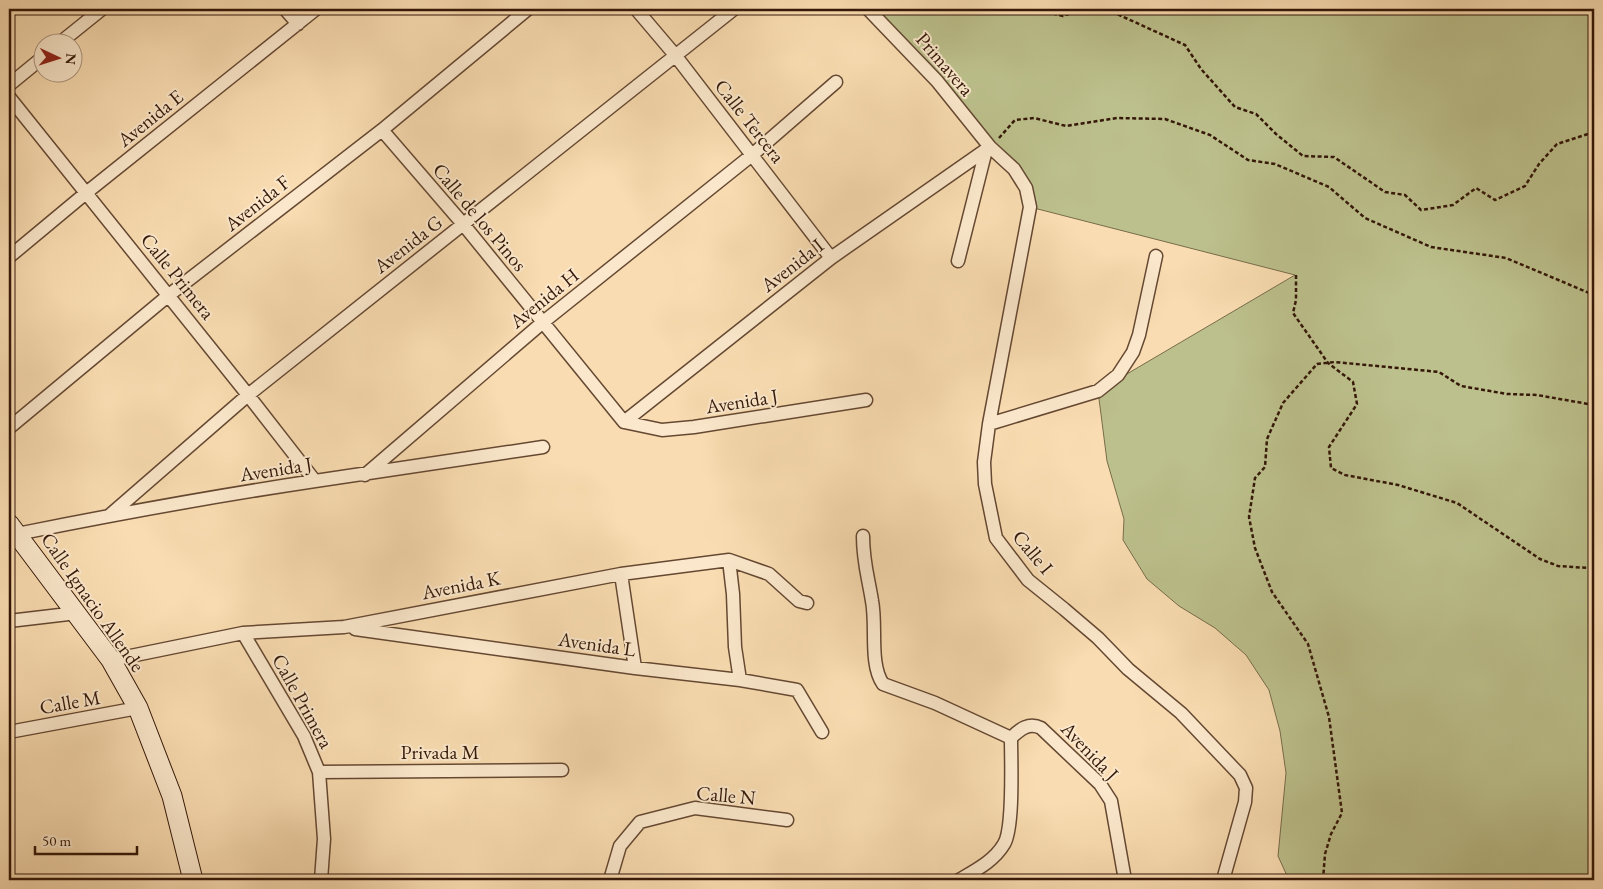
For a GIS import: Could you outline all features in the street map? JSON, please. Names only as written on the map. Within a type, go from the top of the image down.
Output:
[{"type":"street","points":[[73,32],[102,9]]},
{"type":"street","points":[[285,9],[298,24]]},
{"type":"street","name":"Avenida E","points":[[9,257],[316,9]]},
{"type":"street","name":"Avenida F","points":[[9,428],[169,295],[382,130],[528,9]]},
{"type":"street","name":"Calle Tercera","points":[[636,9],[675,55],[831,258]]},
{"type":"street","name":"Avenida G","points":[[110,516],[248,394],[734,9]]},
{"type":"street","name":"Primavera","points":[[868,9],[937,81],[988,148]]},
{"type":"street","points":[[9,85],[32,66]]},
{"type":"street","name":"Avenida H","points":[[365,474],[542,323],[752,155],[836,82]]},
{"type":"street","name":"Calle Primera","points":[[9,97],[248,394],[315,481]]},
{"type":"street","name":"Calle de los Pinos","points":[[382,130],[463,224],[624,422]]},
{"type":"street","points":[[958,261],[988,148]]},
{"type":"street","name":"Avenida I","points":[[624,422],[831,258],[988,148]]},
{"type":"street","name":"Calle I","points":[[988,148],[1014,169],[1026,188],[1030,207],[989,424],[984,462],[985,484],[996,538],[1028,580],[1064,608],[1098,638],[1128,669],[1181,713],[1240,776],[1246,788],[1245,802],[1223,880]]},
{"type":"street","points":[[989,424],[1098,391],[1118,376],[1133,352],[1139,335],[1156,256]]},
{"type":"street","name":"Avenida J","points":[[624,422],[662,430],[694,427],[866,400]]},
{"type":"street","name":"Avenida J","points":[[13,529],[110,516],[315,481],[543,447]]},
{"type":"street","name":"Calle Ignacio Allende","points":[[13,529],[111,660],[138,708],[172,796],[193,880]]},
{"type":"street","points":[[863,536],[863,557],[875,624],[875,661],[878,677],[883,684],[935,703],[1011,738],[1010,821],[1005,843],[988,863],[959,880]]},
{"type":"street","points":[[729,560],[733,594],[733,621],[740,680]]},
{"type":"street","name":"Avenida K","points":[[111,660],[243,633],[344,627],[621,574],[729,560],[769,574],[798,601],[807,603]]},
{"type":"street","points":[[621,574],[635,668]]},
{"type":"street","points":[[9,621],[76,613]]},
{"type":"street","name":"Avenida L","points":[[344,627],[635,668],[740,680],[797,690],[822,732]]},
{"type":"street","name":"Calle Primera","points":[[243,633],[304,736],[319,772],[324,838],[321,880]]},
{"type":"street","name":"Calle M","points":[[9,732],[138,708]]},
{"type":"street","name":"Avenida J","points":[[1011,738],[1021,728],[1035,726],[1041,728],[1100,784],[1111,801],[1125,880]]},
{"type":"street","name":"Privada M","points":[[319,772],[562,770]]},
{"type":"street","name":"Calle N","points":[[610,880],[620,846],[640,822],[695,808],[787,820]]},
{"type":"path","points":[[1034,9],[1063,16],[1083,9]]},
{"type":"path","points":[[1106,9],[1185,45],[1200,69],[1235,107],[1256,114],[1276,134],[1303,156],[1334,157],[1385,192],[1404,195],[1421,210],[1453,205],[1476,188],[1495,200],[1525,186],[1539,164],[1557,144],[1594,132]]},
{"type":"path","points":[[988,148],[1015,120],[1034,118],[1066,126],[1117,118],[1165,119],[1210,135],[1248,160],[1275,164],[1329,187],[1365,218],[1431,247],[1506,258],[1594,295]]},
{"type":"path","points":[[1296,275],[1296,300],[1293,313],[1328,363],[1353,382],[1356,404],[1329,447],[1331,468],[1345,475],[1398,486],[1456,503],[1540,559],[1558,566],[1590,568],[1594,571]]},
{"type":"path","points":[[1323,880],[1325,854],[1331,834],[1342,814],[1329,717],[1308,644],[1272,592],[1255,548],[1249,517],[1255,478],[1265,467],[1267,439],[1283,403],[1317,364],[1328,363],[1439,372],[1461,386],[1507,394],[1537,395],[1594,405]]},
{"type":"green space","points":[[871,9],[1594,9],[1594,880],[1289,880],[1278,856],[1286,773],[1280,731],[1269,690],[1246,655],[1215,628],[1179,606],[1147,579],[1123,540],[1124,519],[1107,461],[1098,391],[1295,275],[1030,207],[1026,188]]}]
